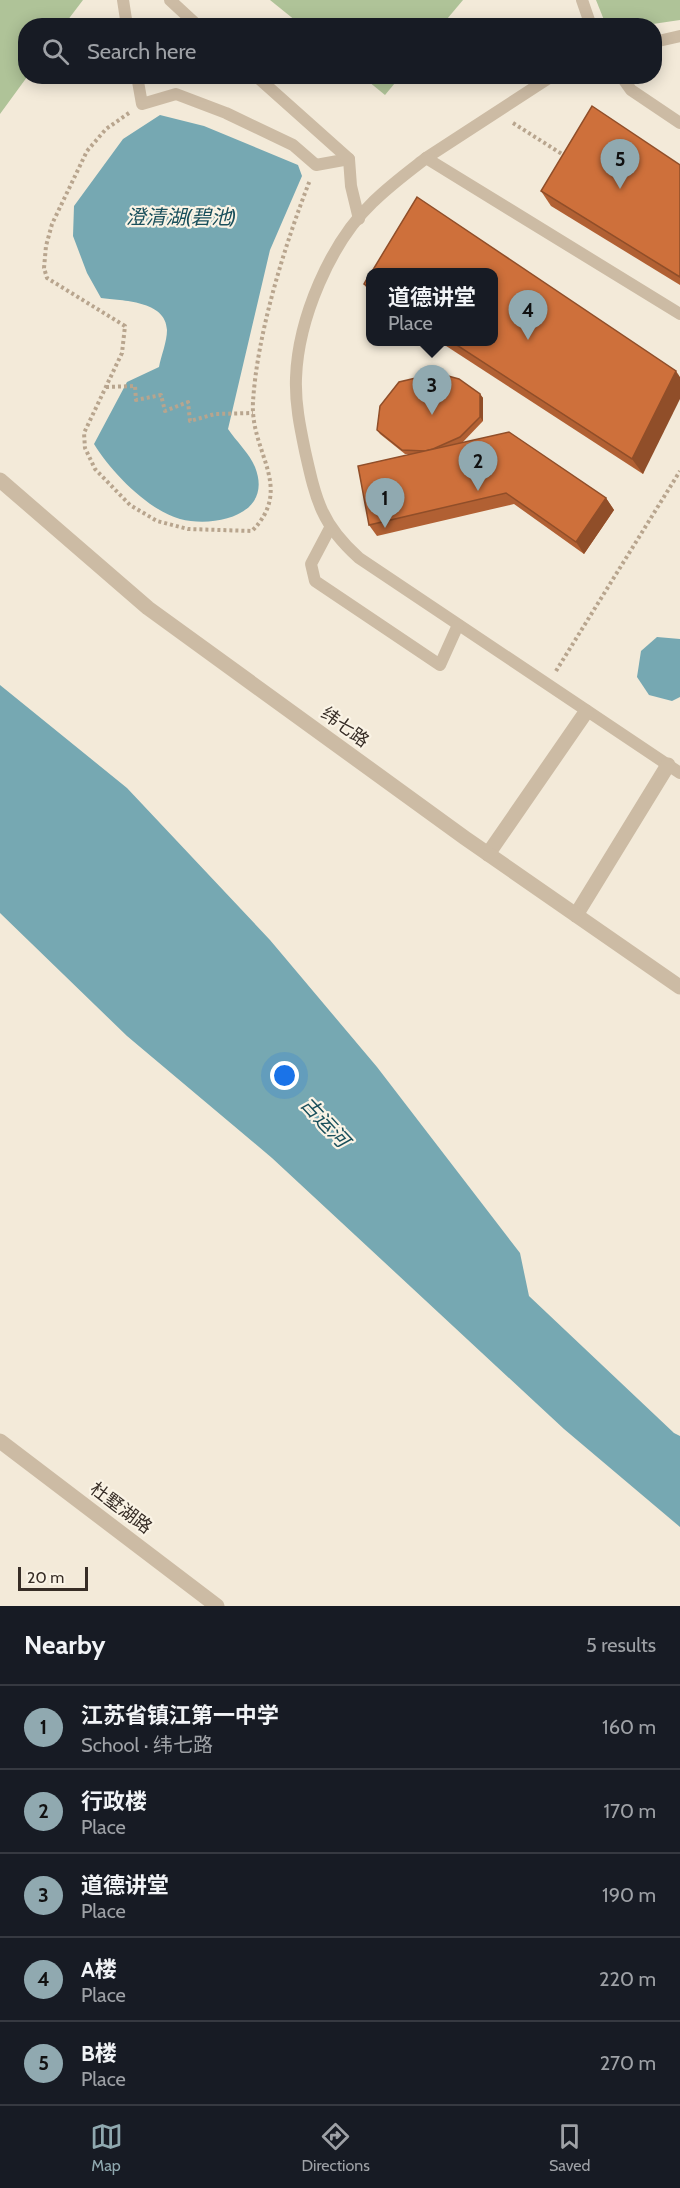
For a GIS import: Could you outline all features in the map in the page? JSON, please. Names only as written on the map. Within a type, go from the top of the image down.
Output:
[{"type":"street","name":"纬七路","points":[[0,480],[148,608],[488,854],[680,987]]},
{"type":"street","points":[[488,854],[586,712]]},
{"type":"street","points":[[576,915],[674,769]]},
{"type":"street","name":"杜墅湖路","points":[[0,1441],[217,1606]]},
{"type":"lane","points":[[123,0],[126,18]]},
{"type":"lane","points":[[170,0],[189,18]]},
{"type":"lane","points":[[582,0],[588,18]]},
{"type":"lane","points":[[662,40],[680,36]]},
{"type":"lane","points":[[138,84],[142,104],[176,94],[226,113],[293,145],[316,165],[349,159]]},
{"type":"lane","points":[[265,84],[349,159],[351,186],[359,219]]},
{"type":"lane","points":[[539,84],[494,111],[426,158],[372,203],[328,262],[314,296],[296,378],[297,405],[310,473],[330,528],[337,538],[359,558],[674,769]]},
{"type":"lane","points":[[627,84],[632,90],[680,123]]},
{"type":"lane","points":[[426,158],[680,314]]},
{"type":"lane","points":[[330,528],[311,564],[315,581],[440,665],[458,625]]},
{"type":"path","points":[[142,104],[106,129],[92,142],[52,224],[46,246],[44,268],[47,278],[125,326],[122,353],[84,433],[85,448],[96,469],[130,505],[157,521],[188,529],[252,531],[266,516],[272,490],[253,413],[260,352],[274,290],[293,223],[316,165]]},
{"type":"path","points":[[494,111],[573,162]]},
{"type":"path","points":[[105,387],[135,386],[136,400],[161,395],[165,411],[188,402],[190,421],[215,414],[253,413]]},
{"type":"path","points":[[547,685],[680,471]]},
{"type":"green space","points":[[0,0],[83,0],[69,18],[18,18],[18,84],[22,84],[0,114]]},
{"type":"green space","points":[[270,0],[463,0],[448,18],[292,18]]},
{"type":"green space","points":[[596,0],[680,0],[680,20],[662,23],[662,18],[603,18]]},
{"type":"green space","points":[[372,84],[394,84],[385,95]]},
{"type":"water","name":"澄清湖(碧池)","points":[[160,115],[204,126],[298,165],[302,176],[270,250],[228,429],[253,462],[259,483],[256,497],[249,507],[224,519],[194,521],[180,519],[155,507],[120,478],[94,444],[127,382],[159,367],[167,330],[165,320],[151,307],[101,298],[87,273],[73,236],[74,206],[123,139]]},
{"type":"water","points":[[657,637],[680,639],[680,697],[672,701],[649,695],[637,677],[641,651]]},
{"type":"water","name":"古运河","points":[[0,685],[127,788],[270,940],[377,1067],[520,1253],[529,1296],[674,1433],[680,1436],[680,1527],[564,1429],[272,1158],[127,1036],[0,913]]},
{"type":"building","points":[[592,106],[680,165],[680,277],[541,191]]},
{"type":"building","points":[[417,197],[676,371],[632,459],[458,346],[498,346],[498,268],[374,268]]},
{"type":"building","points":[[437,373],[459,379],[480,394],[480,417],[460,437],[433,449],[402,450],[377,430],[380,406],[399,382]]},
{"type":"building","points":[[509,432],[606,498],[576,542],[506,493],[369,525],[358,466]]},
{"type":"place","name":"B楼","points":[[620,189]]},
{"type":"place","name":"A楼","points":[[528,340]]},
{"type":"place","name":"道德讲堂","points":[[432,415]]},
{"type":"place","name":"行政楼","points":[[478,491]]},
{"type":"place","name":"江苏省镇江第一中学","points":[[385,528]]}]
